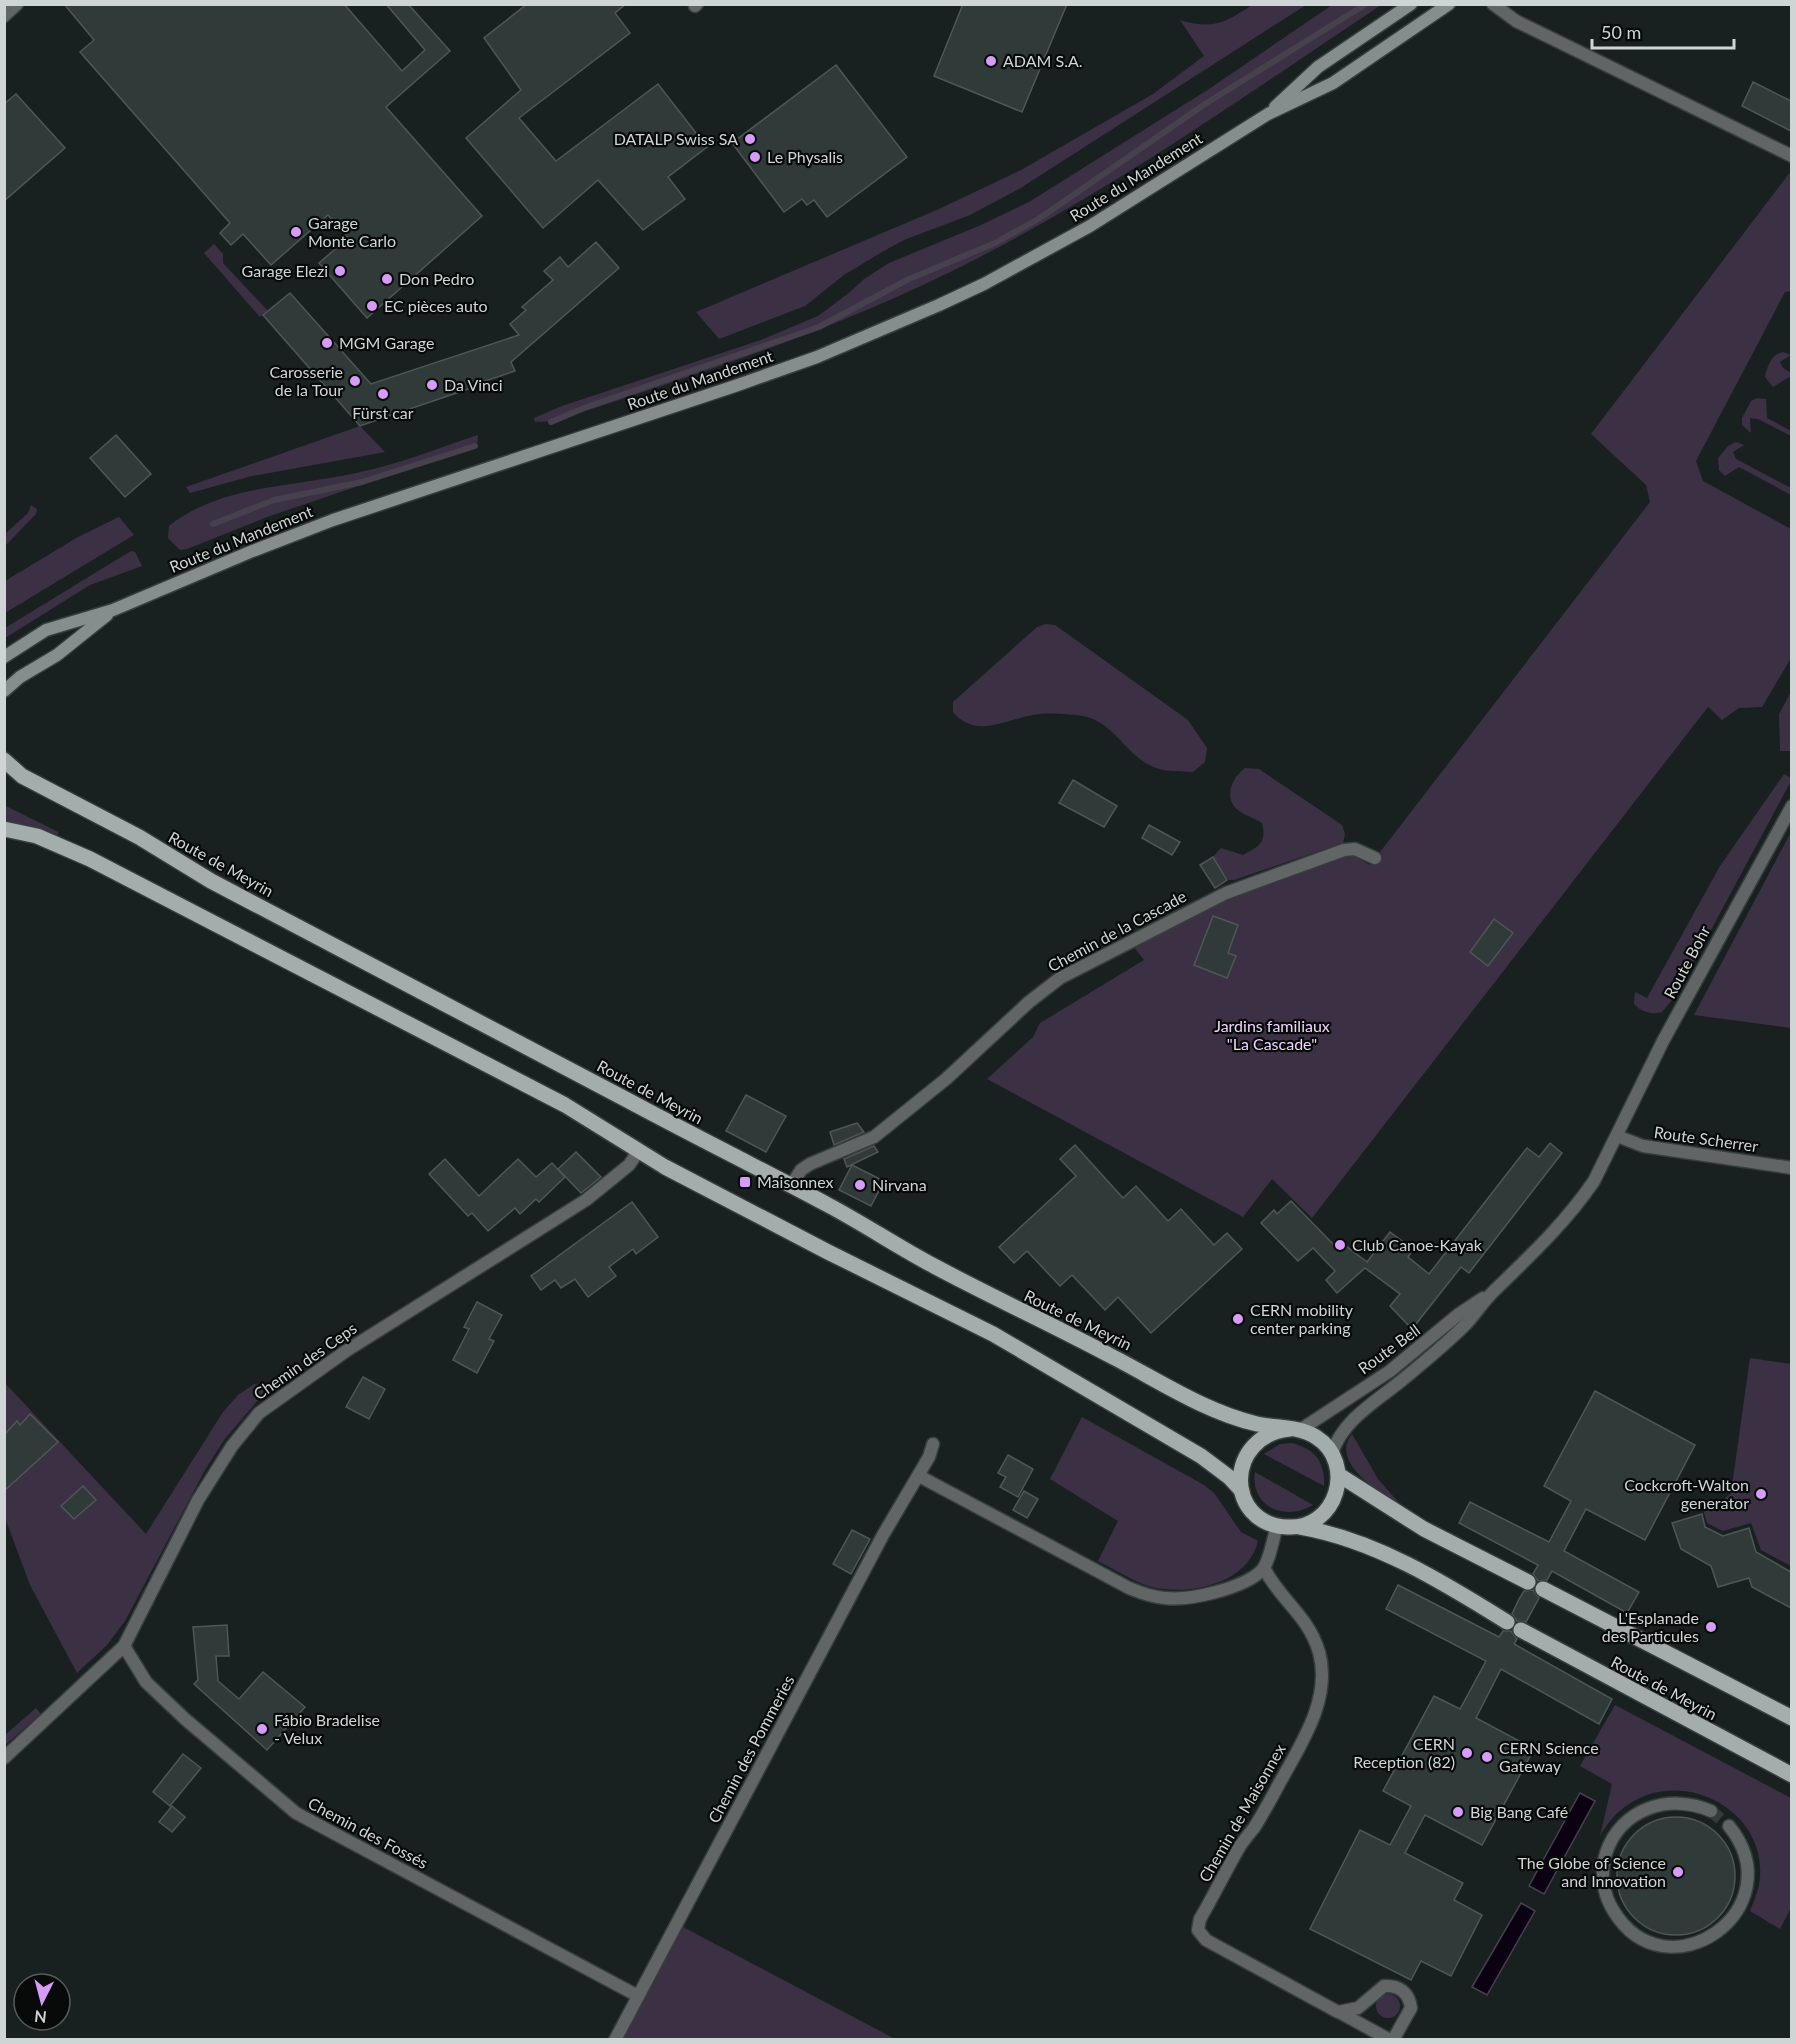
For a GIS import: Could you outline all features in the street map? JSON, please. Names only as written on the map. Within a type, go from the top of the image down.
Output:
[{"type":"main road","name":"Route du Mandement","points":[[1268,114],[1318,67],[1411,4]]},
{"type":"main road","name":"Route du Mandement","points":[[4,657],[46,630],[113,610],[250,552],[333,520],[712,394],[887,328],[984,284],[1038,255],[1148,191],[1268,114],[1334,84],[1449,4]]},
{"type":"main road","name":"Route du Mandement","points":[[4,691],[20,677],[57,655],[113,610]]},
{"type":"main road","name":"Route de Meyrin","points":[[4,760],[22,776],[139,837],[211,881],[791,1186],[930,1264],[1189,1398],[1250,1422],[1295,1429],[1318,1438],[1332,1453]]},
{"type":"main road","points":[[4,829],[37,837],[90,859],[259,948],[338,986],[565,1105],[638,1152],[1051,1367],[1201,1456],[1229,1477],[1242,1491],[1258,1516],[1277,1526],[1300,1527],[1349,1538],[1378,1551],[1507,1622]]},
{"type":"main road","points":[[1242,1491],[1241,1469],[1249,1450],[1271,1432],[1295,1429]]},
{"type":"main road","points":[[1300,1527],[1318,1519],[1331,1505],[1338,1487],[1339,1475],[1332,1453]]},
{"type":"main road","points":[[1339,1475],[1424,1529],[1528,1582]]},
{"type":"main road","name":"Route de Meyrin","points":[[1543,1589],[1791,1718]]},
{"type":"main road","name":"Route de Meyrin","points":[[1521,1630],[1791,1775]]},
{"type":"street","points":[[4,16],[17,4]]},
{"type":"street","points":[[1493,4],[1515,21],[1791,156]]},
{"type":"street","name":"Route Bohr","points":[[1617,1136],[1663,1041],[1791,806]]},
{"type":"street","name":"Chemin de la Cascade","points":[[791,1186],[801,1170],[810,1164],[874,1137],[946,1079],[1029,1002],[1060,978],[1226,893],[1344,850],[1355,849],[1375,858]]},
{"type":"street","name":"Route Scherrer","points":[[1617,1136],[1644,1146],[1791,1168]]},
{"type":"street","name":"Route Bell","points":[[1332,1453],[1336,1441],[1349,1423],[1438,1350],[1466,1323],[1494,1290],[1569,1217],[1594,1180],[1617,1136]]},
{"type":"street","name":"Chemin des Ceps","points":[[4,1758],[124,1646],[198,1500],[232,1446],[259,1413],[355,1345],[586,1200],[629,1165],[638,1152]]},
{"type":"street","name":"Route Bell","points":[[1295,1429],[1390,1371],[1459,1314],[1494,1290]]},
{"type":"street","name":"Chemin des Pommeries","points":[[615,2040],[883,1535],[919,1476],[933,1444]]},
{"type":"street","points":[[919,1476],[1143,1594],[1167,1599],[1195,1596],[1243,1582],[1264,1568],[1277,1526]]},
{"type":"street","name":"Chemin de Maisonnex","points":[[1264,1568],[1270,1580],[1304,1618],[1312,1633],[1320,1660],[1320,1698],[1313,1721],[1302,1742],[1255,1827],[1241,1844],[1200,1919],[1198,1930],[1206,1940],[1338,2012],[1392,2040],[1410,2008],[1406,1993],[1399,1988],[1384,1986],[1358,2008],[1338,2012]]},
{"type":"street","name":"Chemin des Fossés","points":[[124,1646],[146,1682],[184,1719],[296,1813],[638,1996]]},
{"type":"street","points":[[1711,1811],[1685,1803],[1659,1804],[1635,1814],[1616,1833],[1605,1856],[1604,1882],[1611,1907],[1627,1928],[1649,1942],[1674,1947],[1700,1942],[1723,1929],[1739,1909],[1748,1876],[1741,1844],[1729,1826]]},
{"type":"green space","points":[[1252,5],[1306,5],[1019,189],[970,215],[904,240],[882,252],[844,275],[805,306],[719,339],[696,312],[939,209],[1021,170],[1153,94],[1204,56],[1180,20],[1201,24],[1218,23]]},
{"type":"green space","points":[[1332,5],[1381,5],[1133,169],[1031,230],[978,258],[875,306],[770,348],[555,421],[535,422],[534,418],[562,406],[761,340],[818,316],[864,279],[889,263],[981,225],[1029,202],[1209,89]]},
{"type":"green space","name":"Jardins familiaux \"La Cascade\"","points":[[1791,171],[1791,291],[1785,292],[1696,461],[1703,481],[1791,529],[1791,658],[1762,707],[1739,708],[1722,720],[1708,707],[1312,1218],[1272,1179],[1243,1217],[987,1079],[1033,1037],[1040,1023],[1144,960],[1133,946],[1206,907],[1351,854],[1370,865],[1650,502],[1646,485],[1591,434]]},
{"type":"green space","points":[[214,244],[223,254],[223,263],[268,311],[260,317],[204,253]]},
{"type":"green space","points":[[1783,352],[1791,355],[1780,362],[1783,368],[1791,373],[1791,378],[1773,387],[1765,377],[1766,373],[1773,358]]},
{"type":"green space","points":[[1757,398],[1766,399],[1767,418],[1791,431],[1791,436],[1758,419],[1750,418],[1751,433],[1742,425],[1742,418],[1751,401]]},
{"type":"green space","points":[[360,426],[385,452],[252,476],[190,493],[186,487]]},
{"type":"green space","points":[[478,435],[477,444],[470,448],[267,517],[187,549],[180,550],[168,538],[169,526],[211,502],[258,489],[371,470]]},
{"type":"green space","points":[[1736,442],[1744,445],[1733,452],[1736,459],[1791,488],[1791,495],[1739,467],[1725,476],[1719,470],[1718,458],[1728,446]]},
{"type":"green space","points":[[31,505],[37,509],[36,514],[5,546],[5,534],[28,513]]},
{"type":"green space","points":[[119,517],[134,535],[5,613],[5,581],[78,537]]},
{"type":"green space","points":[[131,551],[135,552],[142,566],[90,585],[5,638],[5,628]]},
{"type":"green space","points":[[1046,624],[1055,625],[1188,720],[1207,748],[1205,762],[1193,772],[1156,768],[1136,756],[1104,725],[1083,716],[1039,714],[991,726],[981,726],[971,725],[953,712],[953,702],[1037,627]]},
{"type":"green space","points":[[1791,692],[1791,751],[1780,751],[1779,714]]},
{"type":"green space","points":[[1245,768],[1259,769],[1342,825],[1345,834],[1343,843],[1234,880],[1228,880],[1213,857],[1221,848],[1243,855],[1260,843],[1263,835],[1262,823],[1235,807],[1230,796],[1233,783]]},
{"type":"green space","points":[[1784,774],[1791,778],[1790,783],[1676,995],[1662,1012],[1650,1013],[1640,1009],[1634,1004],[1635,992],[1647,998],[1720,866]]},
{"type":"green space","points":[[4,805],[58,832],[58,835],[5,820]]},
{"type":"green space","points":[[1791,832],[1791,1028],[1694,1015]]},
{"type":"green space","points":[[1750,1358],[1791,1364],[1791,1566],[1761,1550],[1751,1523],[1723,1531],[1707,1523],[1703,1509],[1714,1508],[1731,1493]]},
{"type":"green space","points":[[4,1382],[146,1534],[223,1412],[238,1395],[254,1384],[261,1385],[264,1393],[224,1440],[205,1470],[125,1621],[107,1645],[77,1673],[30,1585],[5,1518]]},
{"type":"green space","points":[[1082,1417],[1204,1485],[1214,1493],[1241,1532],[1258,1541],[1252,1556],[1242,1568],[1213,1584],[1180,1590],[1142,1584],[1098,1561],[1118,1521],[1050,1479]]},
{"type":"green space","points":[[1352,1434],[1378,1479],[1401,1505],[1371,1485],[1352,1466],[1347,1455],[1347,1445]]},
{"type":"green space","points":[[1292,1443],[1307,1449],[1317,1458],[1323,1470],[1324,1486],[1264,1454],[1280,1444]]},
{"type":"green space","points":[[1255,1472],[1313,1505],[1291,1512],[1272,1508],[1258,1494]]},
{"type":"green space","points":[[1615,1705],[1791,1798],[1791,1908],[1780,1929],[1750,1911],[1759,1885],[1758,1855],[1747,1829],[1728,1809],[1704,1796],[1676,1791],[1648,1795],[1622,1810],[1600,1836],[1612,1784],[1580,1766]]},
{"type":"green space","points":[[36,1708],[41,1714],[5,1745],[5,1735]]},
{"type":"green space","points":[[683,1927],[895,2039],[623,2039]]},
{"type":"green space","points":[[1388,1994],[1397,1997],[1400,2006],[1397,2015],[1388,2018],[1379,2015],[1376,2006],[1379,1997]]},
{"type":"shaded area","points":[[1580,1793],[1595,1801],[1544,1894],[1529,1886]]},
{"type":"shaded area","points":[[1521,1903],[1535,1911],[1487,1995],[1472,1987]]},
{"type":"building","points":[[64,4],[344,4],[402,71],[425,50],[386,4],[408,4],[450,51],[386,107],[482,216],[367,318],[319,263],[348,238],[328,215],[271,265],[243,234],[231,245],[220,233],[230,223],[80,52],[94,40]]},
{"type":"building","points":[[527,4],[626,4],[615,13],[630,33],[519,118],[556,161],[658,84],[707,147],[668,177],[685,199],[643,230],[598,180],[543,228],[466,138],[521,90],[484,38]]},
{"type":"building","name":"ADAM S.A.","points":[[963,4],[1067,4],[1022,112],[934,76]]},
{"type":"building","points":[[836,65],[907,157],[827,217],[814,200],[807,205],[802,199],[784,212],[732,143]]},
{"type":"building","points":[[1753,82],[1791,101],[1791,131],[1742,106]]},
{"type":"building","points":[[16,94],[65,148],[4,201],[4,104]]},
{"type":"building","points":[[596,242],[619,268],[511,362],[515,371],[360,426],[263,315],[290,293],[371,384],[519,335],[510,324],[526,310],[522,307],[553,280],[544,271],[560,257],[568,267]]},
{"type":"building","points":[[116,435],[151,474],[125,497],[90,458]]},
{"type":"building","points":[[1073,780],[1117,806],[1104,827],[1059,803]]},
{"type":"building","points":[[1149,825],[1180,842],[1172,855],[1142,838]]},
{"type":"building","points":[[1213,857],[1227,880],[1215,888],[1200,865]]},
{"type":"building","points":[[1213,916],[1238,925],[1228,953],[1236,956],[1227,978],[1194,965]]},
{"type":"building","points":[[1494,919],[1513,933],[1488,966],[1470,952]]},
{"type":"building","points":[[746,1095],[786,1116],[766,1152],[726,1131]]},
{"type":"building","points":[[857,1123],[864,1132],[834,1145],[830,1132]]},
{"type":"building","points":[[1550,1143],[1562,1153],[1469,1273],[1461,1267],[1412,1329],[1390,1306],[1400,1294],[1365,1268],[1337,1293],[1326,1280],[1335,1271],[1313,1248],[1298,1261],[1261,1223],[1274,1210],[1277,1214],[1291,1201],[1335,1246],[1338,1240],[1367,1262],[1390,1232],[1413,1249],[1408,1257],[1429,1274],[1527,1148],[1539,1157]]},
{"type":"building","points":[[1075,1145],[1123,1198],[1136,1186],[1168,1221],[1181,1209],[1214,1245],[1227,1233],[1242,1249],[1151,1333],[1118,1297],[1105,1310],[1072,1275],[1060,1286],[1027,1251],[1014,1263],[999,1247],[1076,1176],[1060,1159]]},
{"type":"building","points":[[874,1146],[878,1152],[847,1167],[844,1159]]},
{"type":"building","points":[[576,1152],[601,1177],[581,1193],[558,1169]]},
{"type":"building","points":[[445,1159],[479,1196],[518,1159],[536,1177],[552,1163],[565,1177],[539,1202],[536,1199],[520,1214],[515,1208],[488,1231],[472,1213],[468,1216],[429,1174]]},
{"type":"building","points":[[852,1165],[884,1181],[871,1206],[839,1190]]},
{"type":"building","points":[[632,1202],[658,1237],[636,1254],[633,1249],[609,1267],[616,1276],[588,1297],[575,1279],[561,1288],[555,1280],[541,1290],[531,1276]]},
{"type":"building","points":[[477,1302],[502,1315],[489,1339],[494,1341],[477,1373],[453,1360],[469,1329],[464,1327]]},
{"type":"building","points":[[363,1377],[385,1389],[369,1419],[346,1407]]},
{"type":"building","points":[[1595,1391],[1695,1445],[1645,1540],[1586,1509],[1564,1551],[1639,1592],[1627,1613],[1552,1571],[1547,1580],[1538,1581],[1533,1574],[1538,1565],[1459,1523],[1470,1502],[1549,1542],[1571,1501],[1544,1486]]},
{"type":"building","points":[[30,1414],[58,1442],[4,1491],[4,1435],[17,1421],[20,1425]]},
{"type":"building","points":[[1008,1455],[1033,1469],[1018,1497],[1000,1487],[1006,1477],[998,1473]]},
{"type":"building","points":[[83,1486],[96,1500],[74,1519],[61,1506]]},
{"type":"building","points":[[1024,1491],[1038,1499],[1027,1518],[1013,1510]]},
{"type":"building","points":[[1702,1514],[1705,1527],[1723,1536],[1749,1528],[1756,1552],[1791,1572],[1791,1608],[1752,1587],[1749,1578],[1718,1587],[1711,1566],[1681,1549],[1672,1523]]},
{"type":"building","points":[[852,1530],[870,1539],[851,1574],[833,1564]]},
{"type":"building","points":[[1398,1585],[1499,1637],[1503,1631],[1511,1631],[1517,1639],[1514,1644],[1612,1699],[1599,1724],[1501,1669],[1476,1718],[1534,1749],[1482,1845],[1425,1815],[1405,1853],[1463,1883],[1454,1900],[1482,1915],[1451,1976],[1421,1961],[1411,1980],[1310,1929],[1360,1830],[1390,1845],[1411,1806],[1383,1791],[1434,1696],[1460,1709],[1486,1661],[1386,1609]]},
{"type":"building","points":[[1533,1590],[1539,1598],[1526,1622],[1517,1621],[1512,1614],[1519,1599],[1524,1591]]},
{"type":"building","points":[[227,1625],[229,1656],[216,1656],[218,1681],[239,1699],[263,1672],[305,1707],[267,1750],[194,1684],[198,1680],[193,1627]]},
{"type":"building","points":[[183,1754],[201,1768],[170,1806],[153,1792]]},
{"type":"building","points":[[172,1806],[185,1817],[172,1832],[159,1822]]},
{"type":"building","points":[[1676,1817],[1699,1822],[1718,1834],[1730,1853],[1735,1876],[1730,1899],[1718,1918],[1699,1930],[1676,1935],[1653,1930],[1634,1918],[1622,1899],[1617,1876],[1622,1853],[1634,1834],[1653,1822]]},
{"type":"waterway","points":[[551,422],[584,408],[819,327],[907,280],[995,243],[1040,218],[1205,104],[1366,4]]},
{"type":"waterway","points":[[213,524],[274,500],[362,482],[475,446]]},
{"type":"tunnel","points":[[1711,1811],[1729,1826]]},
{"type":"place","name":"ADAM S.A.","points":[[991,61]]},
{"type":"place","name":"DATALP Swiss SA","points":[[750,139]]},
{"type":"place","name":"Le Physalis","points":[[755,157]]},
{"type":"place","name":"Garage Monte Carlo","points":[[296,232]]},
{"type":"place","name":"Garage Elezi","points":[[340,271]]},
{"type":"place","name":"Don Pedro","points":[[387,279]]},
{"type":"place","name":"EC pièces auto","points":[[372,306]]},
{"type":"place","name":"MGM Garage","points":[[327,343]]},
{"type":"place","name":"Carosserie de la Tour","points":[[355,381]]},
{"type":"place","name":"Da Vinci","points":[[432,385]]},
{"type":"place","name":"Fürst car","points":[[383,394]]},
{"type":"place","name":"Maisonnex","points":[[745,1182]]},
{"type":"place","name":"Nirvana","points":[[860,1185]]},
{"type":"place","name":"Club Canoe-Kayak","points":[[1340,1245]]},
{"type":"place","name":"CERN mobility center parking","points":[[1238,1319]]},
{"type":"place","name":"Cockcroft-Walton generator","points":[[1761,1494]]},
{"type":"place","name":"L'Esplanade des Particules","points":[[1711,1627]]},
{"type":"place","name":"Fábio Bradelise - Velux","points":[[262,1729]]},
{"type":"place","name":"CERN Reception (82)","points":[[1467,1753]]},
{"type":"place","name":"CERN Science Gateway","points":[[1487,1757]]},
{"type":"place","name":"Big Bang Café","points":[[1458,1812]]},
{"type":"place","name":"The Globe of Science and Innovation","points":[[1678,1872]]}]
